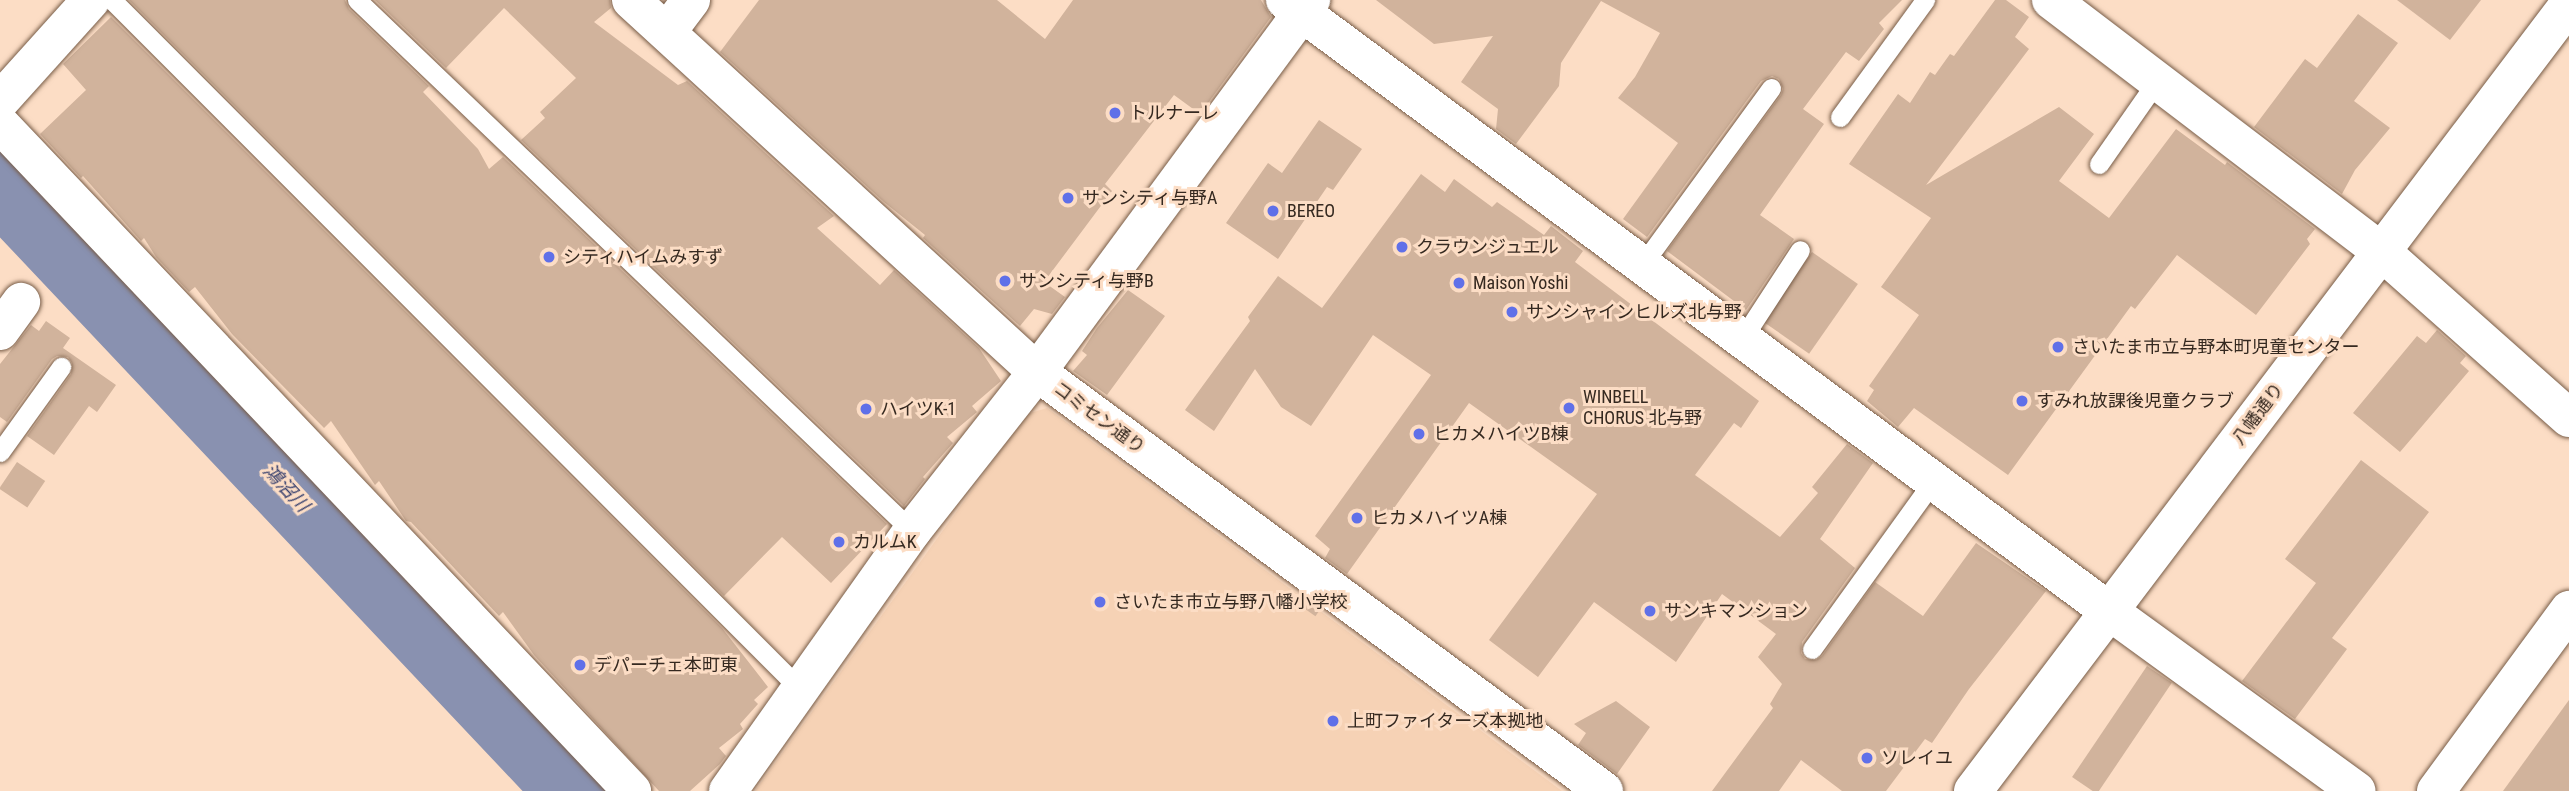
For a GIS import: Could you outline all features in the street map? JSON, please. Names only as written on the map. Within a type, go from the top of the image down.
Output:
[{"type":"street","points":[[0,101],[91,0]]},
{"type":"street","name":"コミセン通り","points":[[631,0],[1037,372],[1604,791]]},
{"type":"street","points":[[667,32],[691,0]]},
{"type":"street","points":[[2051,0],[2382,252],[2569,418]]},
{"type":"street","points":[[728,791],[912,531],[1037,372],[1300,4],[1642,265],[2357,791]]},
{"type":"street","name":"八幡通り","points":[[1973,791],[2569,4]]},
{"type":"street","points":[[0,124],[632,791]]},
{"type":"street","points":[[2436,791],[2569,610]]},
{"type":"lane","points":[[113,0],[800,689]]},
{"type":"lane","points":[[357,0],[912,531]]},
{"type":"lane","points":[[1840,117],[1925,0]]},
{"type":"lane","points":[[2099,164],[2157,81]]},
{"type":"lane","points":[[1642,265],[1771,88]]},
{"type":"lane","points":[[1742,339],[1800,250]]},
{"type":"lane","points":[[0,452],[61,368]]},
{"type":"lane","points":[[1812,649],[1933,481]]},
{"type":"shaded area","name":"さいたま市立与野八幡小学校","points":[[1047,408],[1562,791],[755,791],[1027,414]]},
{"type":"building","points":[[129,0],[345,0],[349,9],[429,86],[423,92],[478,149],[489,169],[503,157],[887,524],[831,583],[782,537],[724,596]]},
{"type":"building","points":[[375,0],[610,0],[611,8],[594,22],[678,85],[687,81],[834,216],[817,228],[880,285],[894,270],[979,348],[1001,381],[972,406],[977,412],[947,437],[953,443],[923,477],[925,479],[904,506],[521,140],[545,118],[540,112],[576,78],[504,8],[446,68]]},
{"type":"building","points":[[759,0],[997,0],[1045,39],[1073,0],[1261,0],[1271,17],[1200,114],[1174,95],[1105,184],[1112,191],[1044,282],[1065,297],[1052,314],[1034,309],[1020,326],[923,238],[925,235],[884,202],[720,52]]},
{"type":"building","points":[[1376,0],[1902,0],[1879,23],[1884,29],[1859,61],[1846,52],[1803,109],[1824,124],[1760,215],[1794,239],[1746,310],[1667,251],[1781,95],[1783,89],[1779,79],[1772,76],[1761,81],[1647,237],[1623,219],[1678,143],[1618,98],[1635,77],[1660,33],[1601,1],[1561,63],[1559,86],[1516,144],[1496,129],[1498,109],[1461,82],[1493,36],[1434,44]]},
{"type":"building","points":[[1995,0],[2006,0],[2029,17],[2015,37],[2029,49],[1926,185],[2059,107],[2094,134],[2059,181],[2109,218],[2176,129],[2225,165],[2227,162],[2315,229],[2307,239],[2310,244],[2256,315],[2177,255],[2135,309],[2131,306],[2008,475],[1914,408],[1898,427],[1867,401],[1874,390],[1869,386],[1919,315],[1881,287],[1931,218],[1849,164],[1898,94],[1910,103],[1930,72],[1935,75],[1950,54],[1954,56]]},
{"type":"building","points":[[2397,0],[2481,0],[2450,40]]},
{"type":"building","points":[[2358,14],[2398,43],[2354,101],[2390,128],[2355,170],[2342,194],[2254,127],[2305,59],[2317,68]]},
{"type":"building","points":[[111,17],[722,628],[768,687],[754,700],[758,704],[740,724],[743,729],[719,748],[726,756],[720,764],[690,791],[659,791],[534,655],[503,612],[499,616],[411,522],[406,521],[379,481],[375,485],[331,421],[324,428],[232,334],[195,287],[189,292],[156,257],[144,238],[141,241],[83,176],[81,178],[40,134],[86,90],[63,64]]},
{"type":"building","points":[[1319,120],[1362,149],[1333,190],[1327,187],[1278,259],[1226,223],[1268,163],[1282,173]]},
{"type":"building","points":[[1421,174],[1445,192],[1454,179],[1492,207],[1497,202],[1544,235],[1551,226],[1583,251],[1575,262],[1759,401],[1741,428],[1734,423],[1695,475],[1780,537],[1818,493],[1812,487],[1847,444],[1873,463],[1820,539],[1855,568],[1802,642],[1801,653],[1805,659],[1816,660],[1822,656],[1875,582],[1923,616],[1976,543],[2046,591],[1969,689],[1932,743],[1925,739],[1886,791],[1842,791],[1801,760],[1779,791],[1712,791],[1773,708],[1770,704],[1782,684],[1758,657],[1776,634],[1722,594],[1676,662],[1594,602],[1538,677],[1489,640],[1597,494],[1469,403],[1347,574],[1325,558],[1330,549],[1315,536],[1431,375],[1373,335],[1311,426],[1281,407],[1255,369],[1214,431],[1185,410],[1250,321],[1248,317],[1278,276],[1322,308]]},
{"type":"building","points":[[1812,252],[1858,284],[1809,354],[1763,322]]},
{"type":"building","points":[[1128,290],[1165,316],[1107,395],[1073,371],[1087,355],[1082,351],[1097,328]]},
{"type":"building","points":[[46,321],[70,338],[63,348],[116,385],[97,412],[89,406],[54,455],[27,436],[71,374],[72,363],[68,357],[57,356],[52,359],[7,422],[0,417],[0,364],[31,325],[39,331]]},
{"type":"building","points":[[2437,330],[2466,356],[2460,363],[2469,371],[2400,452],[2353,413],[2417,336],[2426,343]]},
{"type":"building","points":[[2361,460],[2429,512],[2332,638],[2347,649],[2295,719],[2242,681],[2316,583],[2285,559]]},
{"type":"building","points":[[17,462],[45,481],[27,508],[0,489]]},
{"type":"building","points":[[1305,598],[1321,609],[1315,616],[1300,605]]},
{"type":"building","points":[[2147,666],[2172,683],[2099,791],[2093,791],[2072,777]]},
{"type":"building","points":[[2569,700],[2569,791],[2503,791]]},
{"type":"building","points":[[1616,701],[1650,727],[1617,774],[1578,745],[1586,733],[1574,724]]},
{"type":"waterway","name":"鴻沼川","points":[[0,185],[572,791]]},
{"type":"place","name":"トルナーレ","points":[[1115,113]]},
{"type":"place","name":"サンシティ与野A","points":[[1068,198]]},
{"type":"place","name":"BEREO","points":[[1273,211]]},
{"type":"place","name":"クラウンジュエル","points":[[1402,247]]},
{"type":"place","name":"シティハイムみすず","points":[[549,257]]},
{"type":"place","name":"サンシティ与野B","points":[[1005,281]]},
{"type":"place","name":"Maison Yoshi","points":[[1459,283]]},
{"type":"place","name":"サンシャインヒルズ北与野","points":[[1512,312]]},
{"type":"place","name":"さいたま市立与野本町児童センター","points":[[2058,347]]},
{"type":"place","name":"すみれ放課後児童クラブ","points":[[2022,401]]},
{"type":"place","name":"WINBELL CHORUS 北与野","points":[[1569,408]]},
{"type":"place","name":"ハイツK-1","points":[[866,409]]},
{"type":"place","name":"ヒカメハイツB棟","points":[[1419,434]]},
{"type":"place","name":"ヒカメハイツA棟","points":[[1357,518]]},
{"type":"place","name":"カルムK","points":[[839,542]]},
{"type":"place","name":"さいたま市立与野八幡小学校","points":[[1100,602]]},
{"type":"place","name":"サンキマンション","points":[[1650,611]]},
{"type":"place","name":"デパーチェ本町東","points":[[580,665]]},
{"type":"place","name":"上町ファイターズ本拠地","points":[[1333,721]]},
{"type":"place","name":"ソレイユ","points":[[1867,758]]}]
